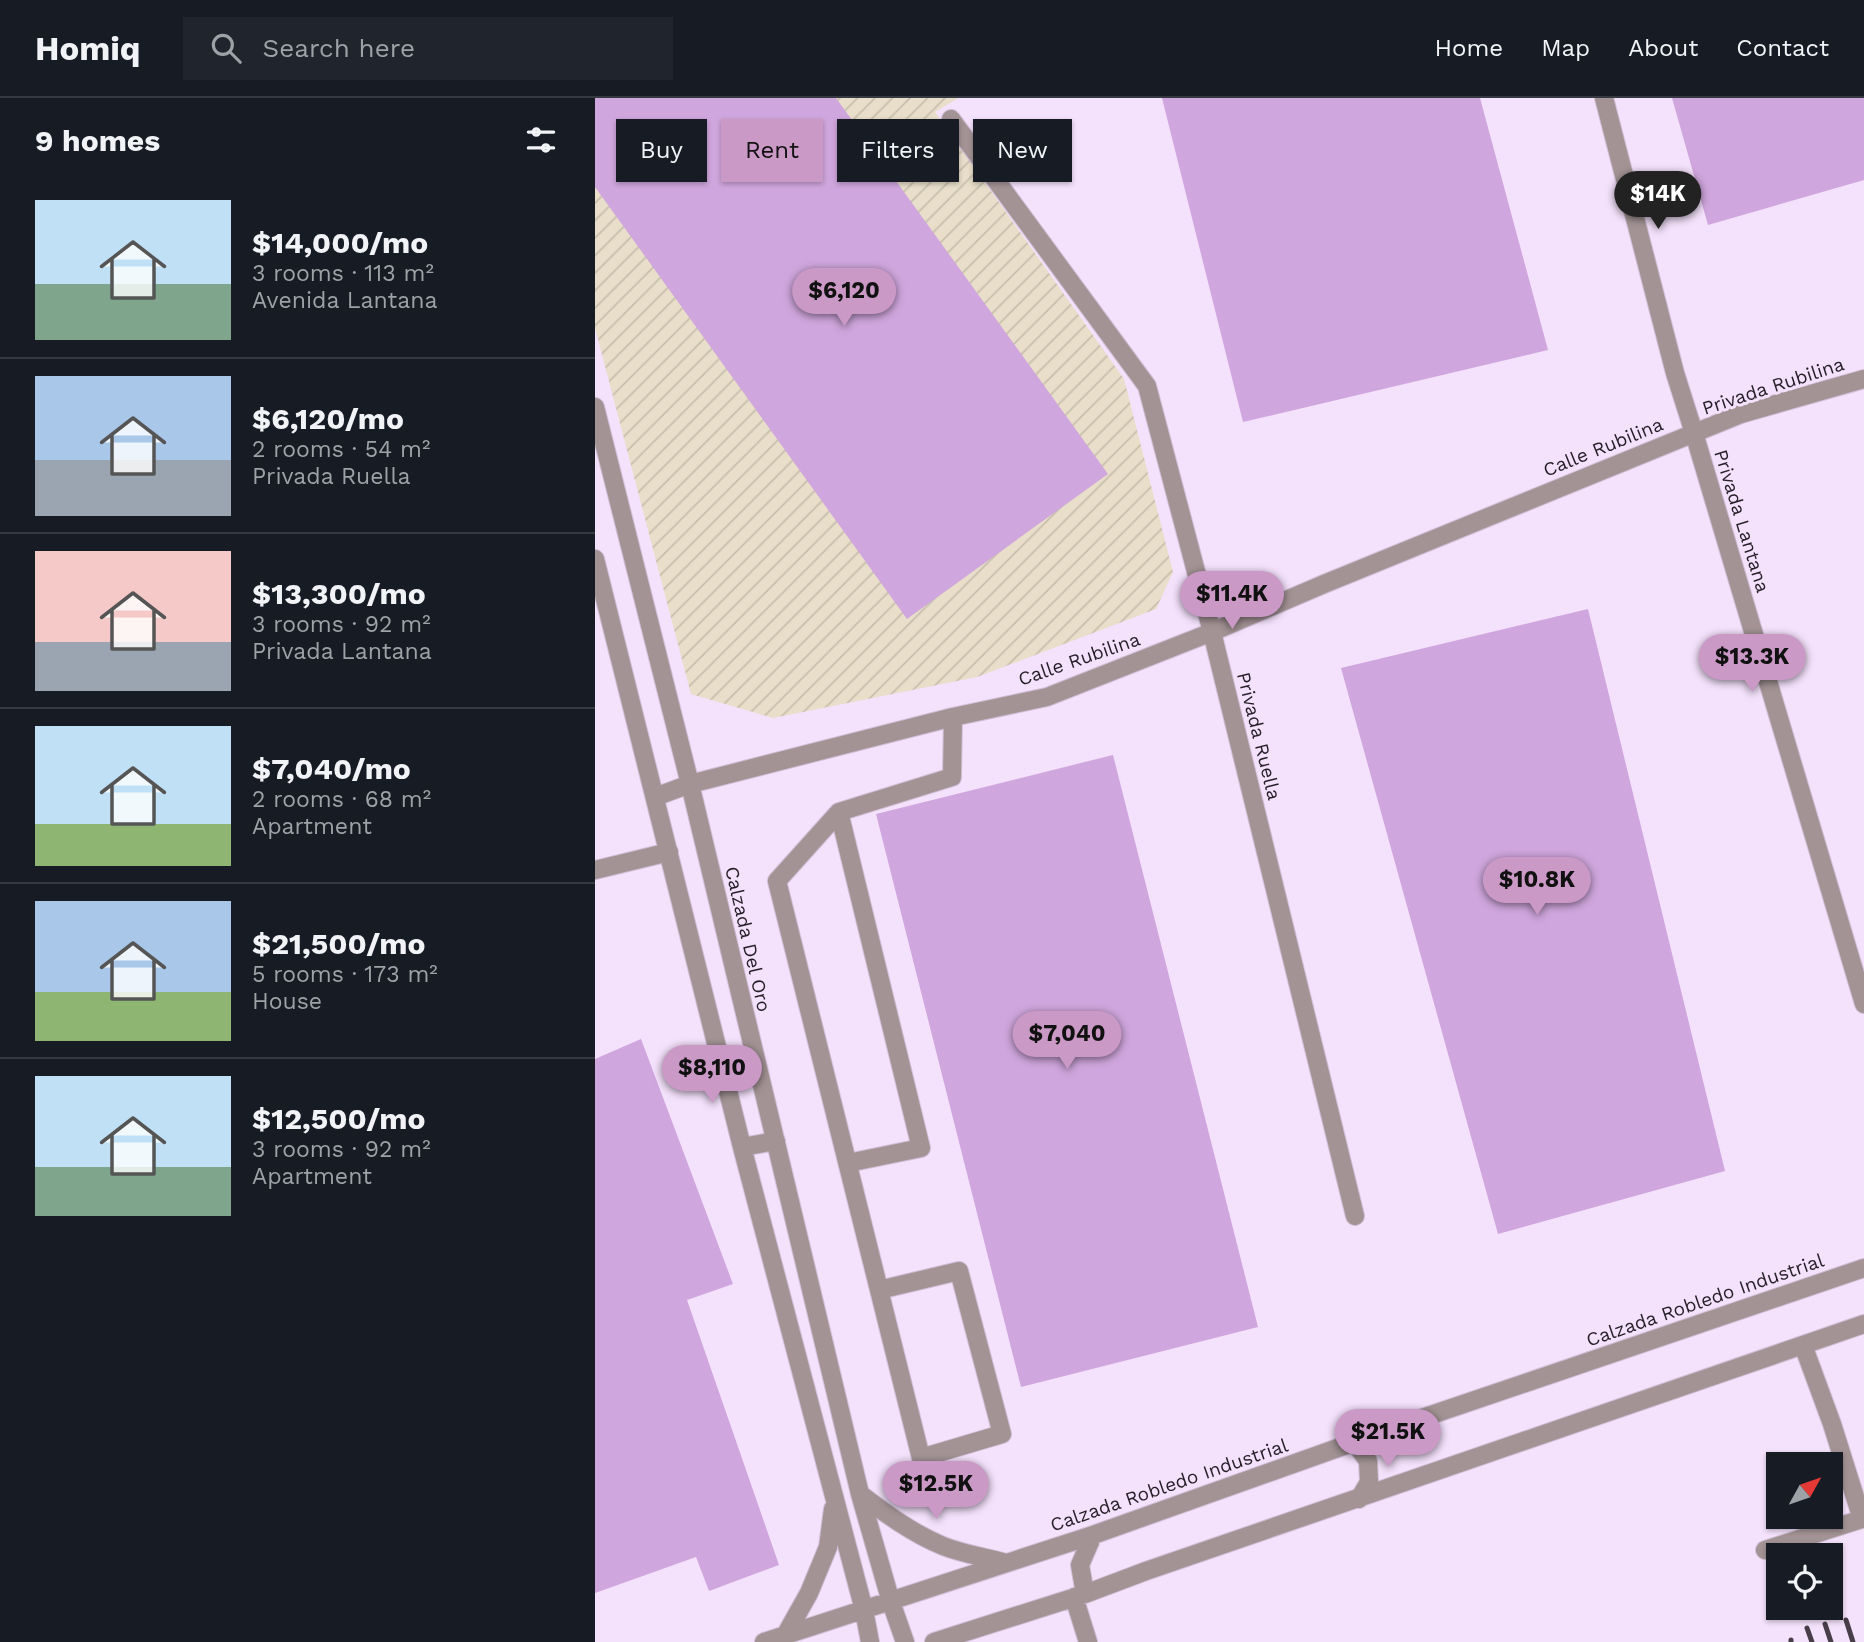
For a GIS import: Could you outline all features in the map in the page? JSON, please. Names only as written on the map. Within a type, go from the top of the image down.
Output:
[{"type":"street","name":"Privada Lantana","points":[[1604,98],[1675,373],[1864,1004]]},
{"type":"street","name":"Privada Ruella","points":[[959,130],[1147,386],[1212,632],[1355,1216]]},
{"type":"street","name":"Privada Rubilina","points":[[1694,433],[1741,414],[1864,379]]},
{"type":"street","name":"Calzada Del Oro","points":[[595,407],[690,784],[860,1494],[905,1642]]},
{"type":"street","name":"Calle Rubilina","points":[[655,797],[690,784],[953,717],[1047,697],[1212,632],[1694,433]]},
{"type":"street","points":[[595,558],[742,1147],[864,1610],[870,1642]]},
{"type":"street","points":[[879,1290],[959,1270],[1002,1434],[921,1458],[879,1290],[848,1163],[777,881],[839,812],[953,778],[953,717]]},
{"type":"street","points":[[839,812],[921,1148],[848,1163]]},
{"type":"street","points":[[595,870],[669,852]]},
{"type":"street","points":[[742,1147],[776,1141]]},
{"type":"street","name":"Calzada Robledo Industrial","points":[[764,1642],[1093,1535],[1864,1268]]},
{"type":"street","points":[[934,1642],[1080,1595],[1864,1324]]},
{"type":"street","points":[[1765,1550],[1863,1518],[1803,1345]]},
{"type":"street","points":[[1355,1443],[1368,1461],[1369,1482],[1359,1499]]},
{"type":"street","points":[[860,1494],[889,1516],[945,1547],[1006,1563]]},
{"type":"street","points":[[786,1634],[809,1592],[828,1547],[834,1499]]},
{"type":"street","points":[[1088,1642],[1080,1595],[1080,1565],[1093,1535]]},
{"type":"shaded area","points":[[595,98],[958,98],[935,112],[940,119],[837,119],[837,182],[959,182],[959,146],[973,166],[973,182],[985,182],[1124,379],[1173,572],[1156,609],[977,677],[773,718],[691,694],[595,328]]},
{"type":"building","points":[[595,98],[836,98],[851,119],[837,119],[837,182],[897,182],[1108,474],[907,619],[595,187]]},
{"type":"building","points":[[1162,98],[1480,98],[1548,350],[1243,422]]},
{"type":"building","points":[[1672,98],[1864,98],[1864,180],[1708,225]]},
{"type":"building","points":[[1588,609],[1725,1171],[1498,1234],[1341,668]]},
{"type":"building","points":[[1113,755],[1258,1327],[1021,1387],[876,814]]},
{"type":"building","points":[[641,1039],[733,1284],[687,1300],[779,1565],[709,1591],[696,1557],[595,1593],[595,1059]]},
{"type":"railway","points":[[1846,1620],[1853,1642]]},
{"type":"railway","points":[[1825,1624],[1831,1642]]},
{"type":"railway","points":[[1807,1628],[1812,1642]]}]
